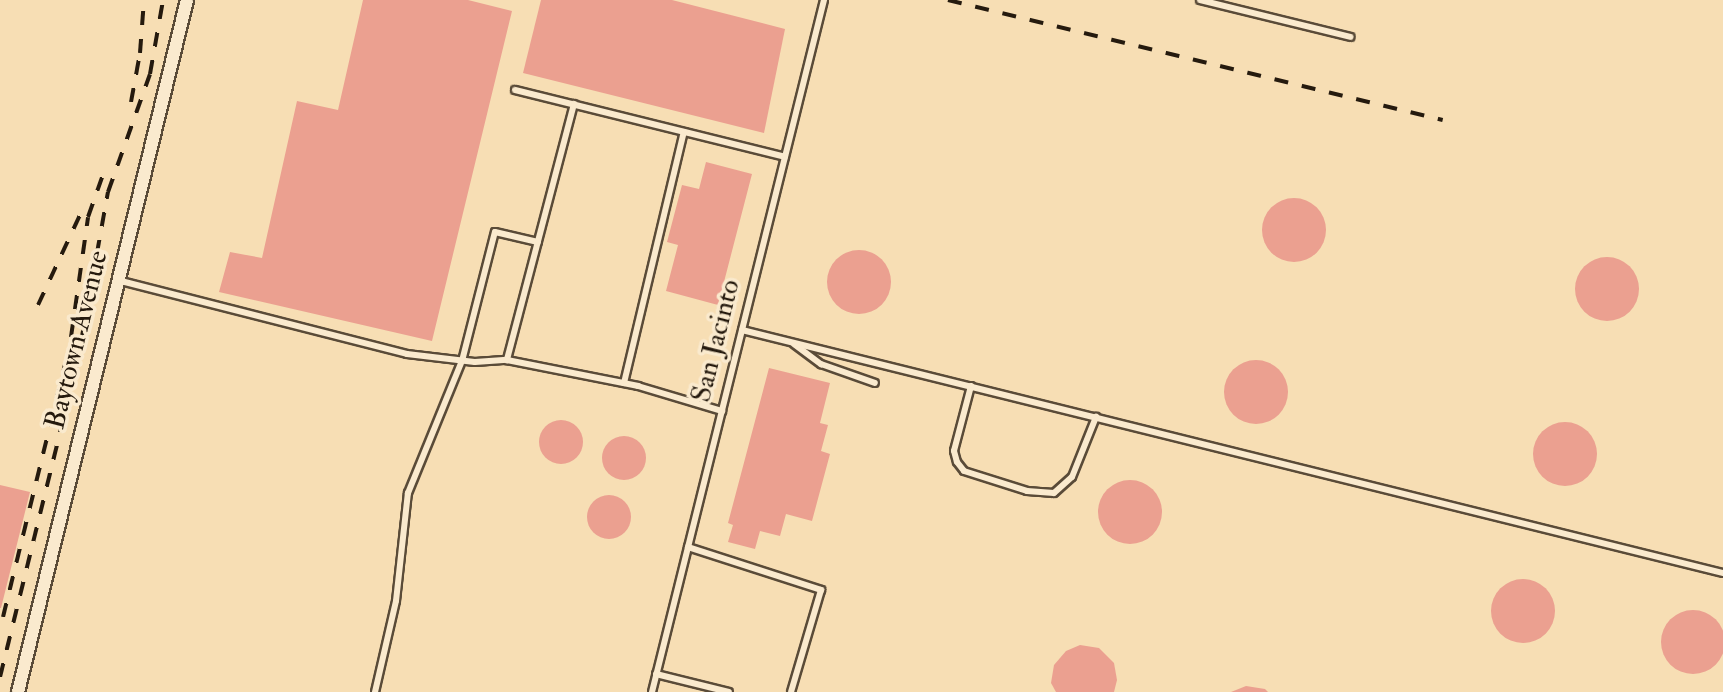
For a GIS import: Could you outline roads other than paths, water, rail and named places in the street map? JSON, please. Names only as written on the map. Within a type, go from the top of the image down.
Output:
[{"type":"street","name":"Baytown Avenue","points":[[18,692],[116,280],[187,0]]},
{"type":"lane","name":"San Jacinto","points":[[652,692],[824,0]]},
{"type":"lane","points":[[1200,0],[1351,37]]},
{"type":"lane","points":[[515,90],[785,157]]},
{"type":"lane","points":[[507,360],[574,104]]},
{"type":"lane","points":[[624,383],[684,132]]},
{"type":"lane","points":[[375,692],[396,601],[408,493],[462,361],[495,232],[538,242]]},
{"type":"lane","points":[[116,280],[407,354],[462,361],[507,360],[624,383],[722,411]]},
{"type":"lane","points":[[742,330],[1723,573]]},
{"type":"lane","points":[[792,342],[821,364],[875,383]]},
{"type":"lane","points":[[971,386],[954,451],[957,462],[964,471],[1027,491],[1054,493],[1072,477],[1096,417]]},
{"type":"lane","points":[[688,547],[821,590],[791,692]]},
{"type":"lane","points":[[656,674],[729,692]]},
{"type":"railway","points":[[131,102],[140,53],[144,0]]},
{"type":"railway","points":[[0,677],[77,364],[108,192],[150,74],[163,0]]},
{"type":"railway","points":[[948,0],[1443,120]]},
{"type":"railway","points":[[71,337],[88,217],[105,169]]},
{"type":"railway","points":[[38,305],[85,204]]},
{"type":"railway","points":[[3,617],[65,365]]}]
